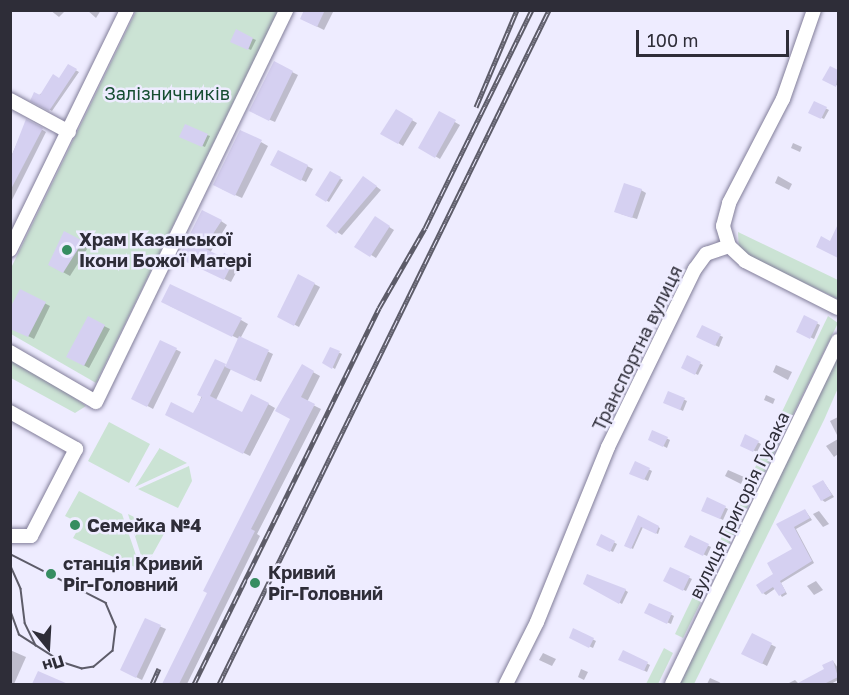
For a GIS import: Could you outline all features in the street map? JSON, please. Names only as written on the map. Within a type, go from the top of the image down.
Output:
[{"type":"street","points":[[10,250],[127,10]]},
{"type":"street","points":[[10,352],[96,402],[286,10]]},
{"type":"street","points":[[814,10],[783,99],[729,203],[723,226],[729,246],[745,261],[838,308]]},
{"type":"street","points":[[10,100],[69,132]]},
{"type":"street","name":"Транспортна вулиця","points":[[506,684],[537,622],[608,447],[695,269],[706,254],[729,246]]},
{"type":"street","name":"вулиця Григорія Гусака","points":[[672,684],[838,341]]},
{"type":"street","points":[[10,412],[76,449],[31,536],[10,536]]},
{"type":"green space","name":"Залізничників","points":[[136,11],[278,11],[96,383],[11,334],[10,270]]},
{"type":"green space","points":[[738,232],[838,280],[838,299],[739,252]]},
{"type":"green space","points":[[828,316],[838,323],[683,638],[675,634]]},
{"type":"green space","points":[[838,356],[838,388],[824,420],[694,684],[680,684]]},
{"type":"green space","points":[[10,357],[32,368],[86,406],[75,413],[11,378]]},
{"type":"green space","points":[[109,422],[150,444],[129,483],[88,461]]},
{"type":"green space","points":[[159,449],[187,463],[135,487]]},
{"type":"green space","points":[[189,466],[192,481],[178,508],[138,489]]},
{"type":"green space","points":[[79,491],[122,514],[141,570],[73,538],[81,524],[65,516]]},
{"type":"green space","points":[[128,514],[165,532],[145,568]]},
{"type":"green space","points":[[664,648],[673,653],[658,684],[646,684]]},
{"type":"building","points":[[304,10],[325,10],[317,27],[300,19]]},
{"type":"building","points":[[236,29],[253,38],[248,50],[230,42]]},
{"type":"building","points":[[274,61],[293,71],[269,121],[249,111]]},
{"type":"building","points":[[68,64],[77,69],[49,111],[30,101],[34,92],[40,95],[53,74],[59,78]]},
{"type":"building","points":[[830,66],[838,70],[836,87],[822,80]]},
{"type":"building","points":[[814,101],[827,107],[821,119],[808,113]]},
{"type":"building","points":[[396,109],[413,119],[398,144],[380,134]]},
{"type":"building","points":[[439,111],[456,120],[435,158],[418,148]]},
{"type":"building","points":[[26,119],[43,128],[10,191],[10,160]]},
{"type":"building","points":[[185,124],[208,134],[202,147],[179,137]]},
{"type":"building","points":[[240,130],[262,140],[235,196],[213,185]]},
{"type":"building","points":[[278,150],[308,165],[301,181],[270,165]]},
{"type":"building","points":[[330,171],[341,177],[326,202],[315,195]]},
{"type":"building","points":[[363,176],[377,186],[336,234],[326,226]]},
{"type":"building","points":[[624,183],[642,189],[632,218],[614,212]]},
{"type":"building","points":[[202,210],[222,220],[204,248],[222,257],[224,253],[235,258],[224,280],[178,258]]},
{"type":"building","points":[[375,216],[390,226],[370,257],[354,247]]},
{"type":"building","points":[[838,224],[838,258],[816,247],[821,236],[830,241]]},
{"type":"building","name":"Храм Казанської Ікони Божої Матері","points":[[64,231],[83,241],[63,273],[48,265]]},
{"type":"building","points":[[298,274],[315,283],[294,326],[277,317]]},
{"type":"building","points":[[170,284],[242,318],[232,337],[161,302]]},
{"type":"building","points":[[20,289],[46,302],[28,337],[10,329],[10,308]]},
{"type":"building","points":[[804,315],[818,322],[810,339],[796,332]]},
{"type":"building","points":[[88,316],[105,325],[84,366],[66,357]]},
{"type":"building","points":[[702,325],[721,334],[715,346],[696,337]]},
{"type":"building","points":[[239,336],[269,350],[255,381],[225,367]]},
{"type":"building","points":[[160,340],[177,348],[147,407],[131,399]]},
{"type":"building","points":[[330,347],[340,351],[332,369],[322,363]]},
{"type":"building","points":[[687,355],[701,362],[695,375],[681,368]]},
{"type":"building","points":[[215,359],[226,364],[210,396],[242,412],[251,394],[269,403],[243,454],[165,415],[171,402],[193,413],[202,397],[197,395]]},
{"type":"building","points":[[302,364],[314,371],[301,397],[315,404],[251,529],[255,531],[179,684],[162,684],[207,593],[203,591],[290,419],[275,411]]},
{"type":"building","points":[[668,391],[685,398],[680,410],[663,403]]},
{"type":"building","points":[[652,430],[668,437],[663,447],[648,440]]},
{"type":"building","points":[[745,434],[759,441],[753,452],[740,446]]},
{"type":"building","points":[[635,461],[650,468],[644,480],[629,474]]},
{"type":"building","points":[[823,480],[832,495],[821,501],[812,486]]},
{"type":"building","points":[[707,497],[726,506],[720,519],[701,511]]},
{"type":"building","points":[[805,509],[810,518],[794,527],[812,561],[780,581],[786,592],[779,596],[773,587],[762,594],[756,585],[773,574],[767,563],[792,549],[776,524]]},
{"type":"building","points":[[638,515],[659,526],[656,534],[641,527],[631,549],[624,546]]},
{"type":"building","points":[[601,534],[615,541],[610,552],[596,545]]},
{"type":"building","points":[[690,535],[709,544],[703,556],[684,547]]},
{"type":"building","points":[[670,567],[690,576],[683,591],[663,581]]},
{"type":"building","points":[[587,574],[626,589],[619,604],[583,584]]},
{"type":"building","points":[[649,603],[672,613],[667,624],[644,613]]},
{"type":"building","points":[[145,618],[161,625],[136,678],[120,670]]},
{"type":"building","points":[[573,628],[594,638],[589,648],[569,638]]},
{"type":"building","points":[[752,633],[772,643],[762,664],[741,654]]},
{"type":"building","points":[[623,650],[648,662],[644,671],[618,660]]},
{"type":"building","points":[[833,660],[838,677],[824,684],[796,684],[824,669],[822,665]]},
{"type":"building","points":[[38,671],[68,684],[32,684]]},
{"type":"tram line","points":[[10,554],[106,603],[116,627],[113,651],[94,667],[82,669],[63,663],[19,635],[10,610]]},
{"type":"tram line","points":[[10,564],[21,589],[25,623],[36,646]]},
{"type":"railway","points":[[476,107],[517,10]]},
{"type":"railway","points":[[194,684],[379,308],[425,228],[532,10]]},
{"type":"railway","points":[[219,684],[549,10]]},
{"type":"railway","points":[[152,684],[159,668]]},
{"type":"place","name":"Храм Казанської Ікони Божої Матері","points":[[67,250]]},
{"type":"place","name":"Семейка №4","points":[[75,525]]},
{"type":"place","name":"станція Кривий Ріг-Головний","points":[[51,574]]},
{"type":"place","name":"Кривий Ріг-Головний","points":[[255,583]]}]
